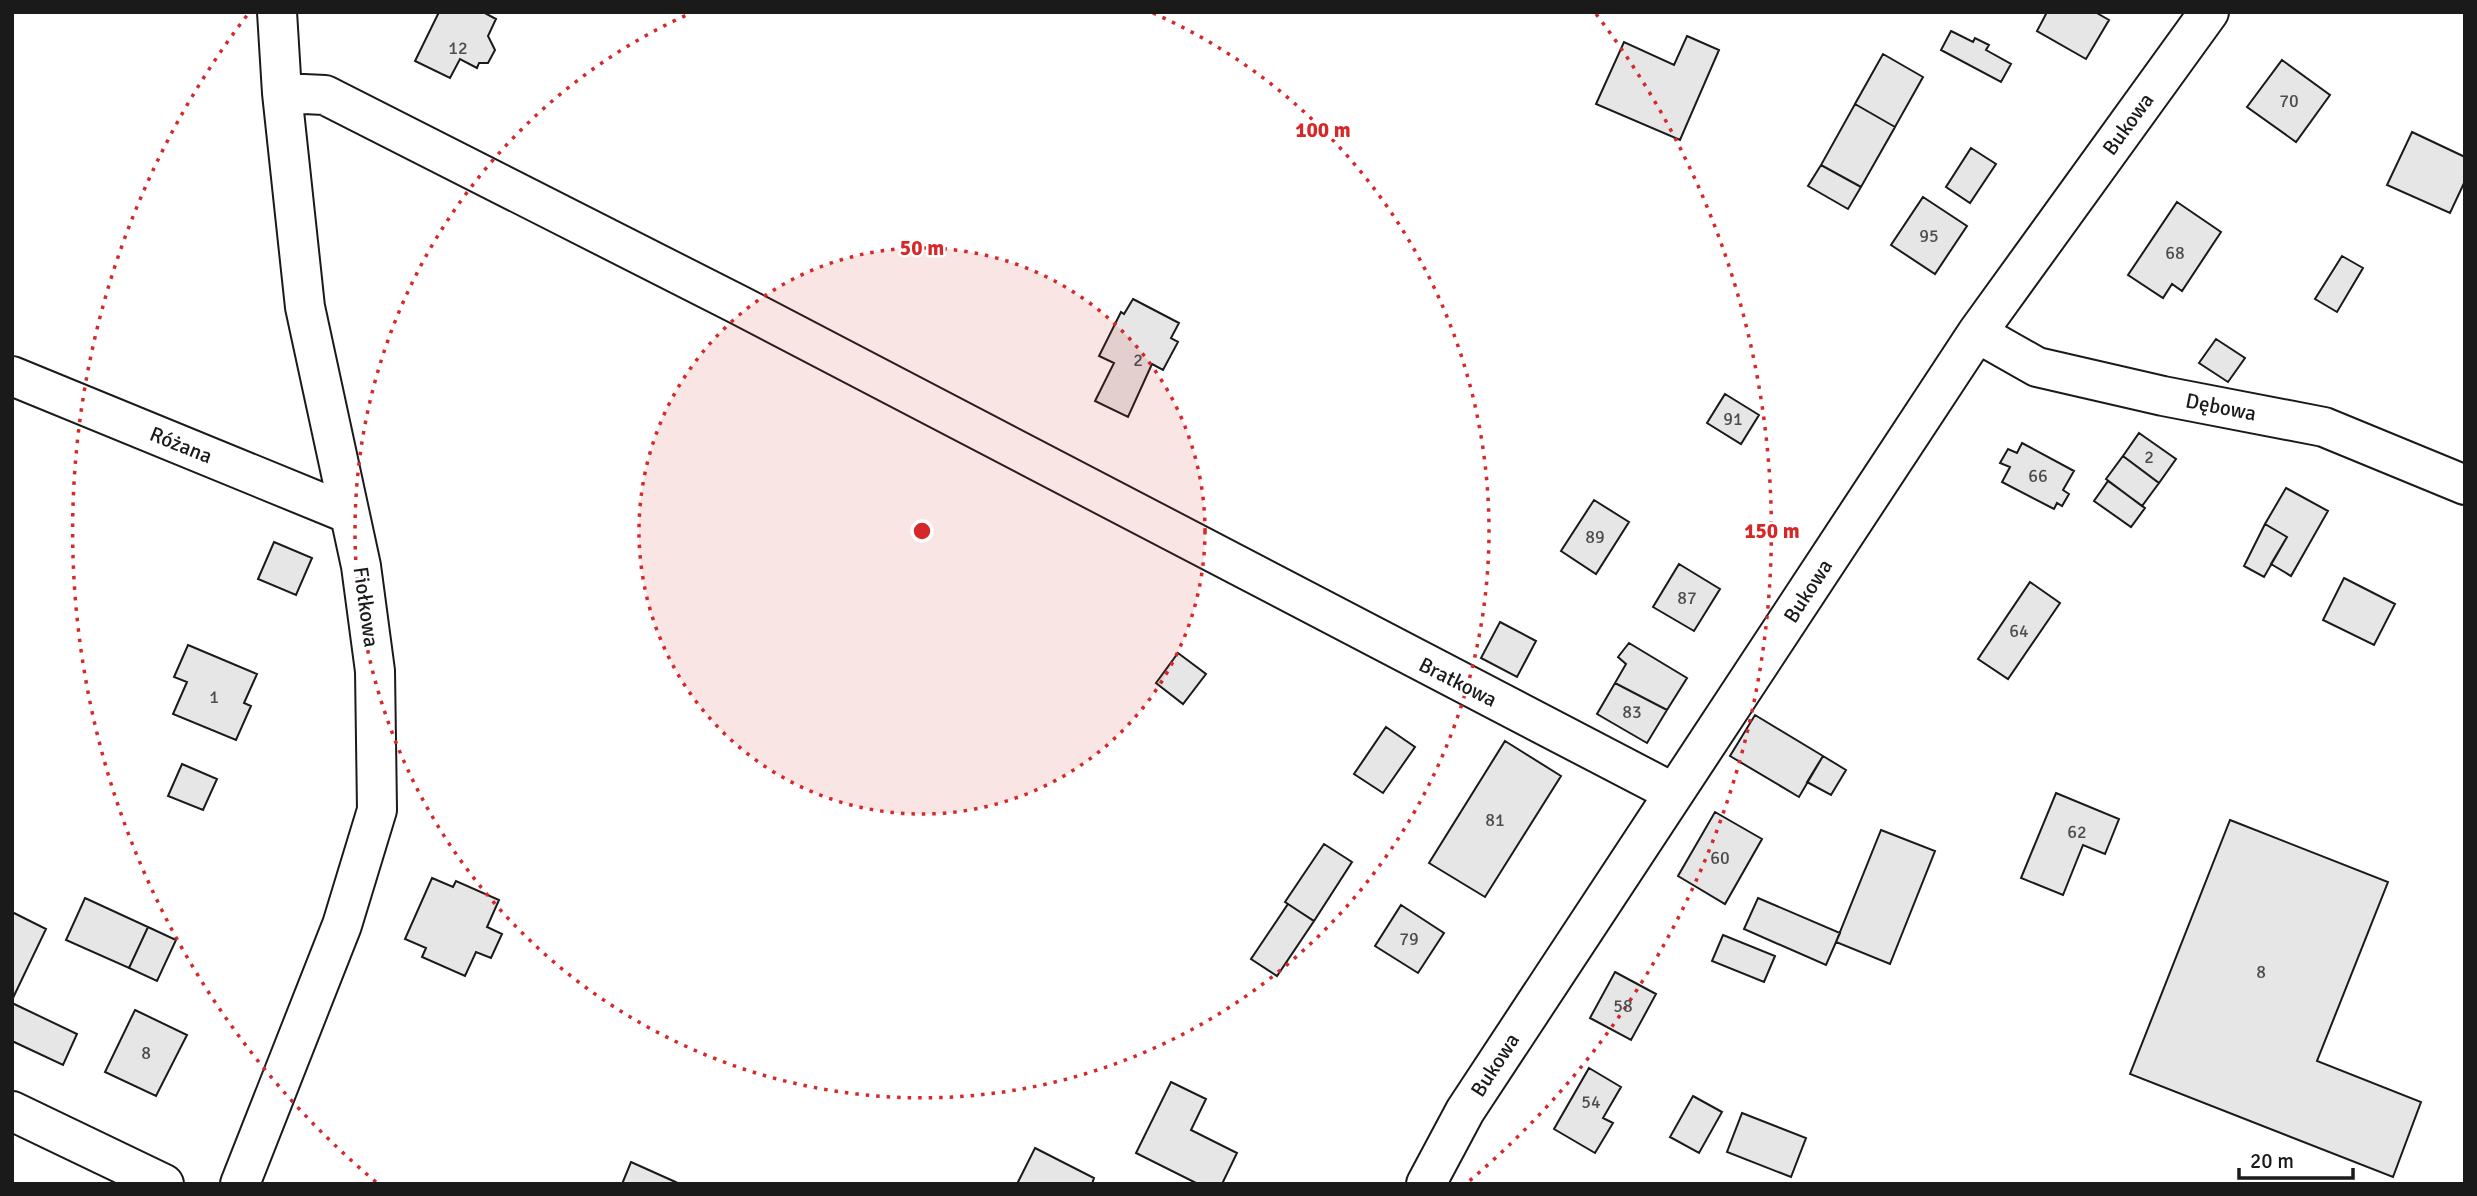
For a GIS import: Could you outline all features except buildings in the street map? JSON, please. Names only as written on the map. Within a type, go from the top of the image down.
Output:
[{"type":"street","name":"Fiołkowa","points":[[240,1184],[342,925],[377,810],[375,671],[361,566],[305,307],[282,93],[277,12]]},
{"type":"street","name":"Bukowa","points":[[1426,1184],[1465,1111],[1977,333],[2209,12]]},
{"type":"street","name":"Bratkowa","points":[[282,93],[325,95],[727,299],[1674,793]]},
{"type":"street","name":"Dębowa","points":[[1977,333],[2037,367],[2163,396],[2324,427],[2465,485]]},
{"type":"street","name":"Różana","points":[[12,376],[349,514]]},
{"type":"street","points":[[12,1111],[164,1184]]}]
